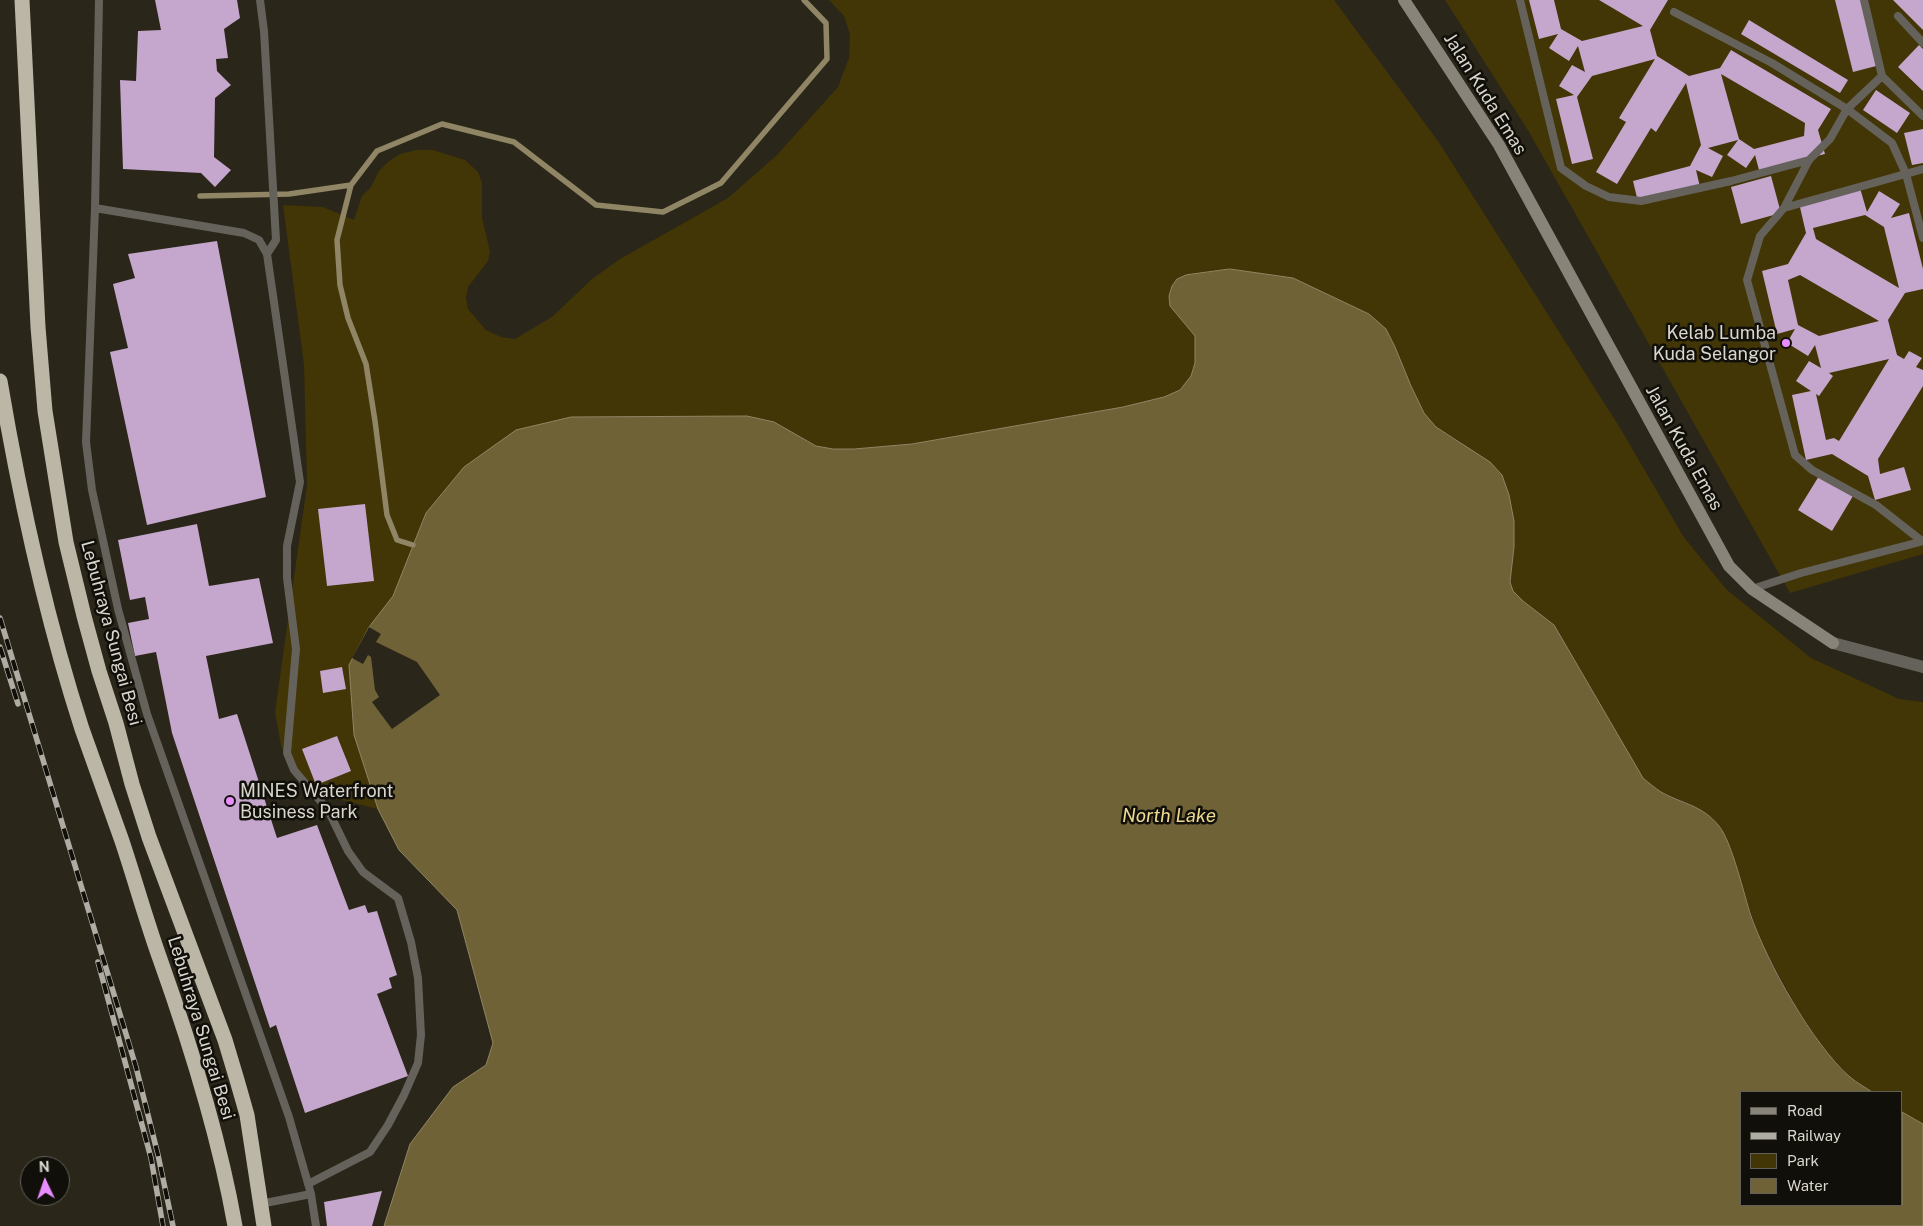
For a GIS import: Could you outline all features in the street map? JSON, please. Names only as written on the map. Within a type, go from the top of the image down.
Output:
[{"type":"highway","name":"Lebuhraya Sungai Besi","points":[[22,0],[38,327],[46,410],[66,542],[84,616],[132,784],[149,836],[225,1040],[235,1072],[247,1115],[264,1226]]},
{"type":"highway","name":"Lebuhraya Sungai Besi","points":[[0,381],[29,536],[54,638],[82,728],[173,992],[220,1152],[235,1226]]},
{"type":"street","name":"Jalan Kuda Emas","points":[[1404,0],[1499,145],[1729,566],[1752,589],[1833,643],[1923,667]]},
{"type":"lane","points":[[99,0],[95,208],[86,442],[92,490],[118,609],[147,714],[289,1117],[311,1194],[316,1226]]},
{"type":"lane","points":[[260,0],[264,31],[276,240],[267,254]]},
{"type":"lane","points":[[1520,0],[1561,168],[1586,186],[1609,197],[1641,201],[1731,182],[1809,160]]},
{"type":"lane","points":[[1864,0],[1882,76],[1923,116]]},
{"type":"lane","points":[[1674,12],[1772,63],[1847,109],[1892,143],[1906,174],[1923,238]]},
{"type":"lane","points":[[1898,16],[1923,43]]},
{"type":"lane","points":[[1882,76],[1847,109],[1830,139],[1809,160],[1784,208],[1760,236],[1747,280],[1795,455],[1812,470],[1876,505],[1923,541]]},
{"type":"lane","points":[[1784,208],[1923,169]]},
{"type":"lane","points":[[95,208],[244,234],[259,240],[267,254],[300,482],[287,546],[287,578],[296,649],[287,753],[294,770],[328,810],[348,851],[363,872],[398,898],[413,951],[418,978],[422,1036],[418,1063],[404,1096],[388,1126],[370,1152],[308,1184]]},
{"type":"lane","points":[[1752,589],[1801,573],[1923,541]]},
{"type":"lane","points":[[260,1204],[311,1194]]},
{"type":"green space","points":[[829,0],[1334,0],[1438,141],[1622,431],[1683,536],[1726,589],[1811,658],[1899,699],[1923,702],[1923,1124],[1903,1113],[1903,1091],[1871,1091],[1850,1077],[1826,1052],[1796,1007],[1759,938],[1721,828],[1688,803],[1661,792],[1643,778],[1554,625],[1513,591],[1510,582],[1514,547],[1514,521],[1461,442],[1436,427],[1424,413],[1386,329],[1369,314],[1293,278],[1230,269],[1186,275],[1177,279],[1175,313],[1185,322],[1195,336],[1195,363],[1191,376],[1180,390],[1164,397],[1123,407],[912,444],[854,449],[833,449],[816,446],[774,422],[426,513],[393,596],[369,627],[349,665],[354,735],[378,809],[317,794],[295,777],[281,746],[275,712],[307,485],[304,365],[283,205],[323,207],[354,220],[362,196],[371,187],[379,171],[400,154],[416,150],[433,150],[465,160],[478,172],[482,183],[482,218],[490,251],[488,261],[468,287],[466,298],[468,309],[486,330],[501,337],[515,339],[552,317],[592,279],[620,259],[728,198],[777,155],[838,87],[849,58],[850,35],[844,16]]},
{"type":"green space","name":"Kelab Lumba Kuda Selangor","points":[[1445,0],[1923,0],[1923,554],[1790,593],[1529,132]]},
{"type":"water","name":"North Lake","points":[[1230,269],[1293,278],[1369,314],[1386,329],[1424,413],[1436,427],[1490,462],[1502,475],[1509,495],[1514,521],[1514,547],[1510,582],[1513,591],[1554,625],[1643,778],[1661,792],[1699,809],[1713,819],[1724,834],[1729,844],[1758,935],[1793,1002],[1821,1045],[1836,1063],[1853,1079],[1871,1091],[1740,1091],[1740,1206],[1903,1206],[1903,1113],[1923,1124],[1923,1226],[384,1226],[410,1144],[453,1087],[486,1065],[493,1043],[457,910],[399,850],[378,809],[354,735],[349,665],[369,627],[393,596],[426,513],[464,467],[516,430],[571,417],[747,416],[774,422],[816,446],[833,449],[854,449],[912,444],[1123,407],[1164,397],[1180,390],[1191,376],[1195,363],[1195,336],[1170,306],[1169,296],[1172,286],[1177,279],[1186,275]]},
{"type":"pier","points":[[369,627],[381,634],[376,642],[417,662],[440,695],[392,729],[372,702],[379,697],[375,690],[371,657],[368,655],[363,664],[352,658]]},
{"type":"building","points":[[155,0],[237,0],[240,18],[224,29],[228,58],[216,59],[217,71],[231,85],[215,98],[214,157],[231,170],[215,187],[201,173],[123,169],[120,80],[136,81],[138,31],[161,30]]},
{"type":"building","points":[[1529,0],[1554,0],[1561,29],[1582,41],[1643,26],[1599,0],[1668,0],[1650,30],[1657,56],[1689,76],[1720,68],[1731,50],[1831,109],[1818,130],[1825,154],[1759,170],[1755,155],[1746,168],[1727,155],[1738,140],[1708,148],[1723,156],[1712,177],[1696,170],[1700,187],[1638,202],[1633,181],[1690,166],[1701,145],[1686,83],[1656,132],[1651,128],[1617,184],[1596,172],[1626,122],[1619,118],[1655,59],[1592,76],[1577,97],[1593,159],[1572,164],[1556,99],[1574,95],[1559,86],[1572,65],[1585,72],[1578,46],[1569,61],[1549,48],[1558,34],[1539,39]],"holes":[[[1721,74],[1805,123],[1804,136],[1754,149],[1739,139]]]},
{"type":"building","points":[[1835,0],[1863,0],[1880,65],[1853,72]]},
{"type":"building","points":[[1893,0],[1923,0],[1923,30]]},
{"type":"building","points":[[1749,20],[1848,80],[1840,93],[1741,34]]},
{"type":"building","points":[[1919,45],[1923,49],[1923,91],[1898,67]]},
{"type":"building","points":[[1876,90],[1910,113],[1897,133],[1863,110]]},
{"type":"building","points":[[1923,129],[1923,163],[1912,165],[1904,133]]},
{"type":"building","points":[[1771,176],[1781,213],[1741,224],[1731,187]]},
{"type":"building","points":[[1860,188],[1867,212],[1879,191],[1900,204],[1891,218],[1909,213],[1923,269],[1923,289],[1905,293],[1888,320],[1897,355],[1904,359],[1909,351],[1922,358],[1916,367],[1923,370],[1923,386],[1878,459],[1880,474],[1904,467],[1911,490],[1875,500],[1868,476],[1832,454],[1806,460],[1792,395],[1811,391],[1796,381],[1809,361],[1821,368],[1815,345],[1808,356],[1787,343],[1795,329],[1777,334],[1762,271],[1788,264],[1806,233],[1799,203]],"holes":[[[1865,215],[1884,227],[1899,288],[1816,239],[1813,228]],[[1800,275],[1879,321],[1819,336],[1798,325],[1788,280]],[[1889,359],[1839,441],[1834,438],[1826,440],[1816,394],[1819,396],[1833,376],[1829,373]]]},
{"type":"building","points":[[217,241],[266,497],[147,525],[110,352],[128,348],[113,284],[135,278],[128,254]]},
{"type":"building","points":[[1819,476],[1853,496],[1832,531],[1798,510]]},
{"type":"building","points":[[365,504],[374,581],[327,586],[318,509]]},
{"type":"building","name":"MINES Waterfront Business Park","points":[[197,524],[209,586],[259,578],[273,643],[206,656],[219,719],[237,714],[277,838],[317,825],[349,910],[365,905],[368,913],[377,911],[397,975],[389,978],[392,988],[377,994],[408,1076],[305,1113],[276,1025],[270,1028],[172,733],[156,652],[135,656],[128,623],[149,619],[145,597],[130,600],[118,540]]},
{"type":"building","points":[[342,667],[346,689],[323,693],[320,671]]},
{"type":"building","points":[[337,736],[351,771],[316,785],[302,749]]},
{"type":"building","points":[[382,1191],[372,1226],[327,1226],[324,1202]]},
{"type":"waterway","points":[[413,545],[397,540],[387,515],[366,364],[348,318],[340,285],[337,240],[351,185],[377,151],[442,124],[514,142],[596,205],[663,212],[721,183],[827,59],[826,23],[804,0]]},
{"type":"waterway","points":[[200,196],[289,194],[351,185]]},
{"type":"railway","points":[[0,618],[136,1067],[173,1226]]},
{"type":"railway","points":[[0,647],[18,704]]},
{"type":"railway","points":[[98,962],[151,1158],[163,1226]]},
{"type":"place","name":"Kelab Lumba Kuda Selangor","points":[[1786,343]]},
{"type":"place","name":"MINES Waterfront Business Park","points":[[230,801]]}]
